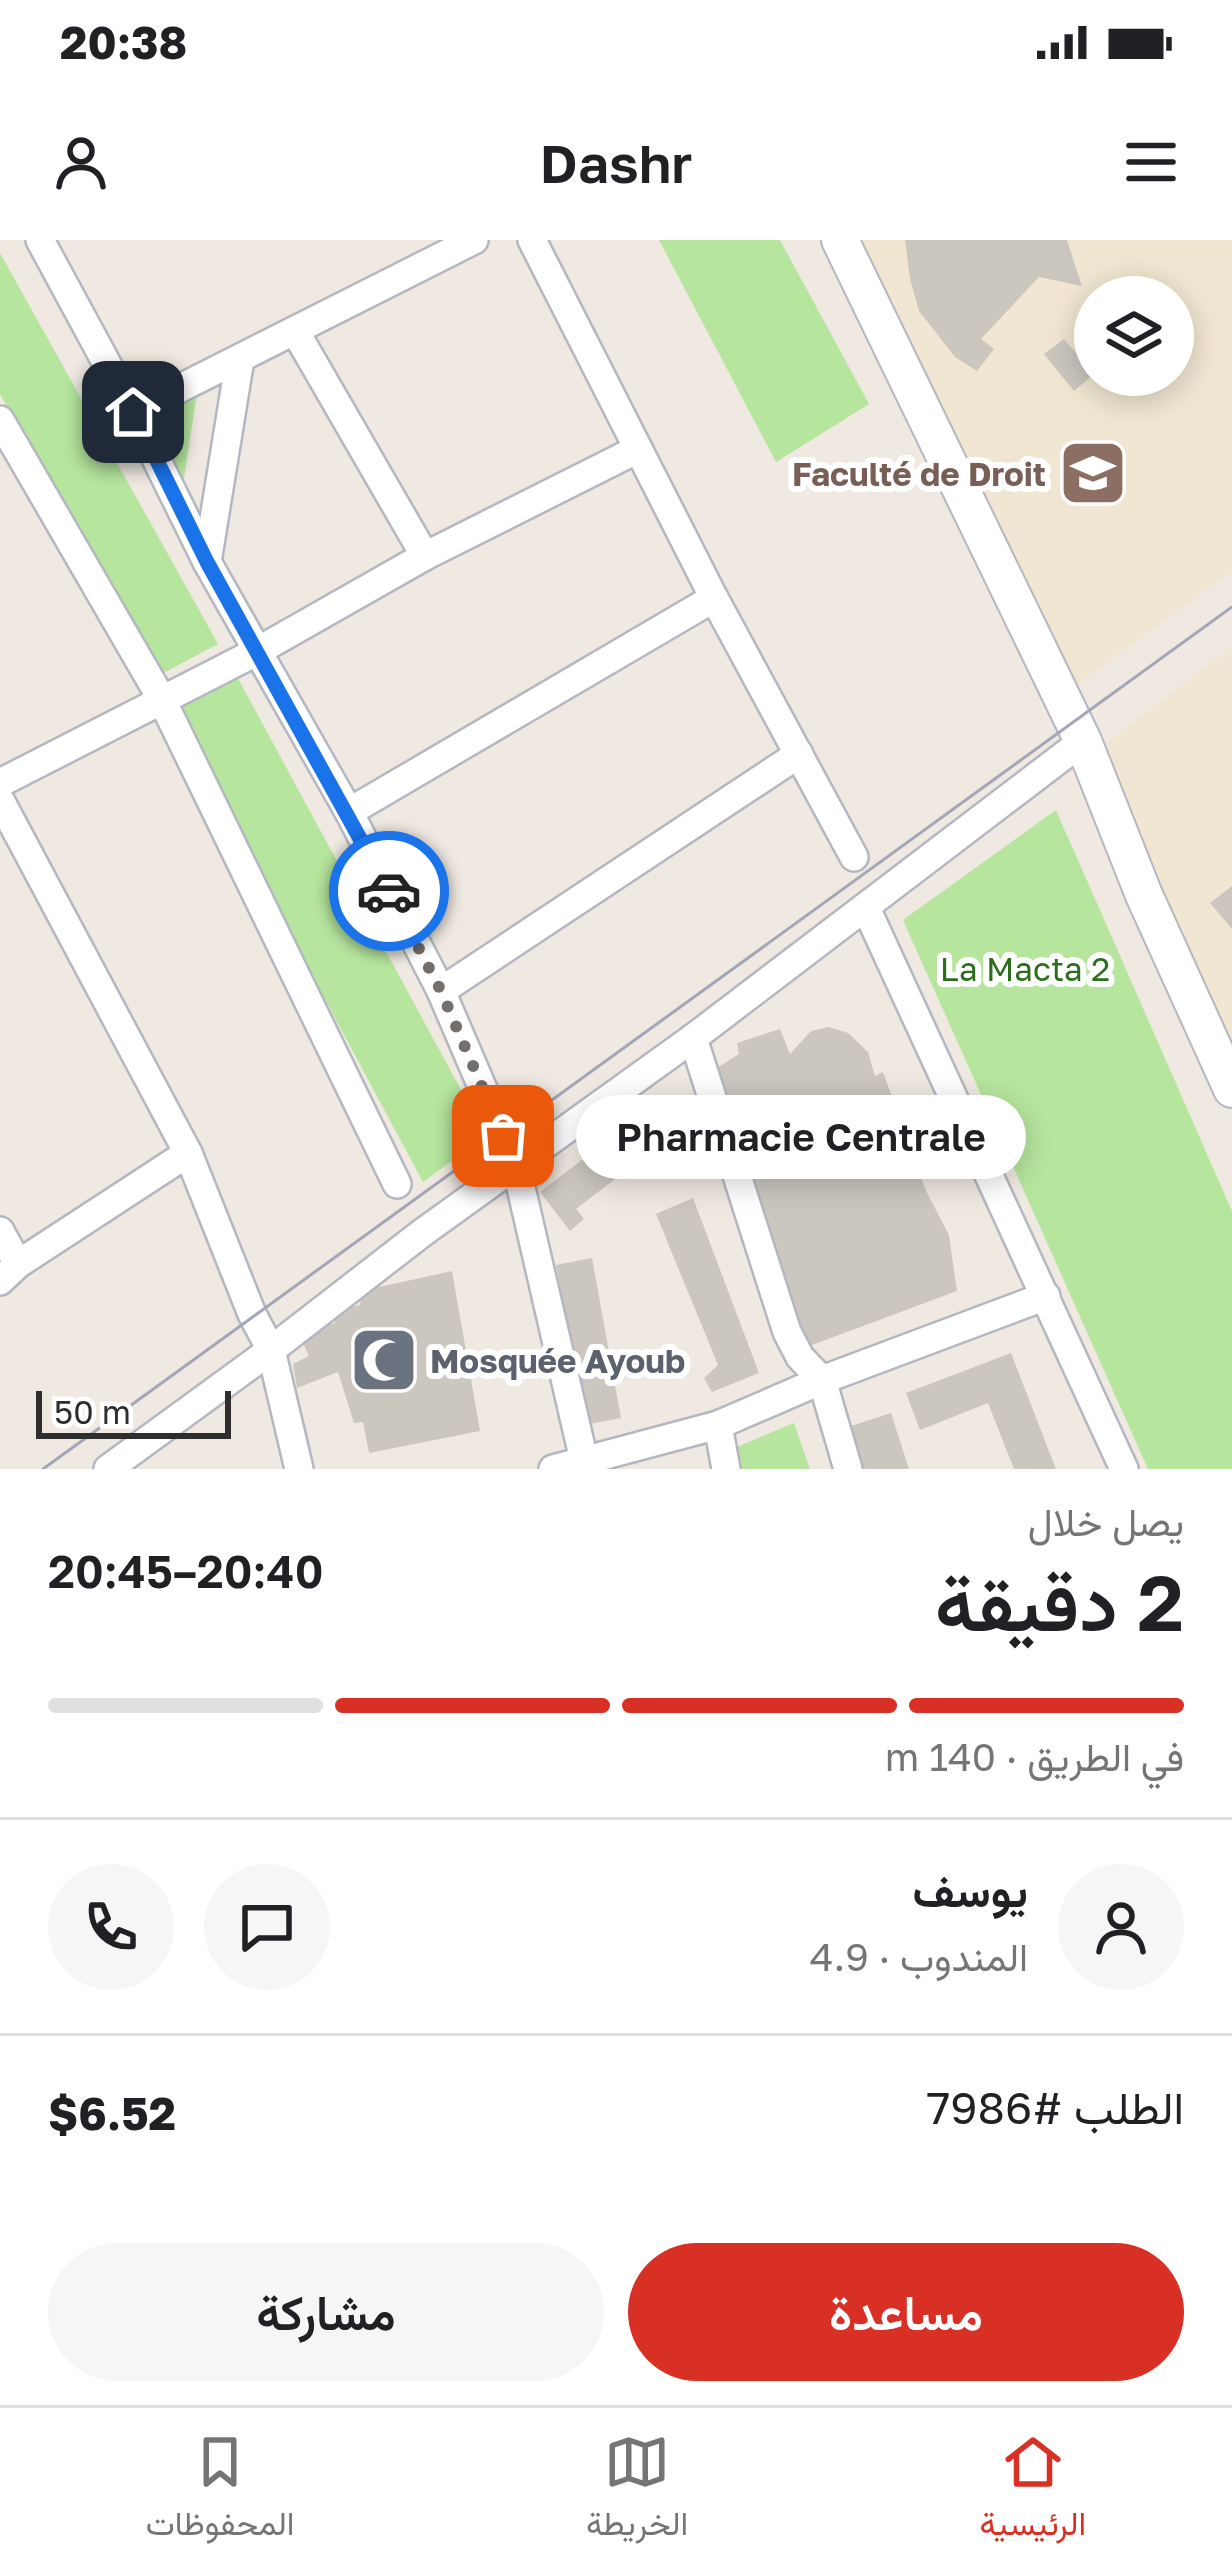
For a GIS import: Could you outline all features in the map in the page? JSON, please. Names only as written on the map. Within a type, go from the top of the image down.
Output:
[{"type":"main road","points":[[840,240],[1083,741],[1144,895],[1232,1089]]},
{"type":"street","points":[[40,240],[207,562],[349,812],[441,991],[516,1166],[585,1465]]},
{"type":"street","points":[[133,412],[474,240]]},
{"type":"street","points":[[532,240],[714,598],[854,856]]},
{"type":"street","points":[[295,331],[425,556]]},
{"type":"street","points":[[207,562],[240,358]]},
{"type":"street","points":[[0,420],[161,698],[398,1184]]},
{"type":"street","points":[[0,783],[638,448]]},
{"type":"street","points":[[349,812],[714,598]]},
{"type":"street","points":[[108,1469],[422,1232],[693,1038],[1083,741]]},
{"type":"street","points":[[441,991],[799,754]]},
{"type":"street","points":[[0,800],[188,1153],[271,1350],[299,1469]]},
{"type":"street","points":[[866,908],[1124,1469]]},
{"type":"street","points":[[693,1038],[787,1332],[800,1358],[822,1380],[848,1469]]},
{"type":"street","points":[[0,1231],[9,1272],[188,1153]]},
{"type":"street","points":[[553,1469],[585,1465],[718,1425],[822,1380],[1046,1296]]},
{"type":"street","points":[[718,1425],[725,1469]]},
{"type":"shaded area","name":"Faculté de Droit","points":[[844,240],[1232,240],[1232,571],[1077,685],[1050,676]]},
{"type":"shaded area","points":[[1232,647],[1232,1066],[1100,789],[1108,742]]},
{"type":"green space","points":[[659,240],[780,240],[869,404],[776,462]]},
{"type":"green space","points":[[0,253],[218,644],[154,678],[0,394]]},
{"type":"green space","points":[[197,393],[182,491],[142,421]]},
{"type":"green space","points":[[235,673],[486,1136],[423,1182],[169,709]]},
{"type":"green space","name":"La Macta 2","points":[[1056,810],[1232,1211],[1232,1469],[1148,1469],[903,920]]},
{"type":"green space","points":[[794,1423],[810,1469],[731,1469],[727,1451]]},
{"type":"building","points":[[905,240],[1067,240],[1079,276],[1074,276],[1074,284],[1039,277],[981,339],[994,349],[977,371],[955,357],[919,311]]},
{"type":"building","points":[[1064,339],[1074,351],[1074,391],[1044,354]]},
{"type":"building","points":[[1232,886],[1232,929],[1210,903]]},
{"type":"building","points":[[829,1027],[848,1033],[868,1052],[875,1076],[883,1072],[926,1191],[949,1235],[957,1291],[804,1348],[707,1074],[739,1054],[737,1043],[780,1029],[790,1054],[811,1031]]},
{"type":"building","points":[[639,1116],[669,1154],[658,1163],[650,1152],[576,1209],[584,1219],[570,1231],[540,1192]]},
{"type":"building","points":[[693,1198],[759,1373],[712,1392],[704,1378],[718,1365],[656,1214]]},
{"type":"building","points":[[592,1258],[621,1418],[585,1425],[556,1265]]},
{"type":"building","name":"Mosquée Ayoub","points":[[452,1271],[480,1431],[369,1453],[363,1422],[354,1423],[338,1372],[297,1388],[293,1364],[309,1356],[299,1334],[335,1323],[336,1310],[360,1305],[361,1291]]},
{"type":"building","points":[[1011,1353],[1056,1469],[1014,1469],[988,1403],[920,1430],[906,1393]]},
{"type":"building","points":[[891,1413],[909,1469],[862,1469],[848,1427]]},
{"type":"tram line","points":[[43,1469],[1232,607]]},
{"type":"way so far","points":[[389,891],[441,991],[503,1136]]},
{"type":"place","name":"Faculté de Droit","points":[[1093,473]]},
{"type":"place","name":"Pharmacie Centrale","points":[[503,1136]]},
{"type":"place","name":"Mosquée Ayoub","points":[[384,1360]]},
{"type":"route","points":[[133,412],[207,562],[389,891]]}]
